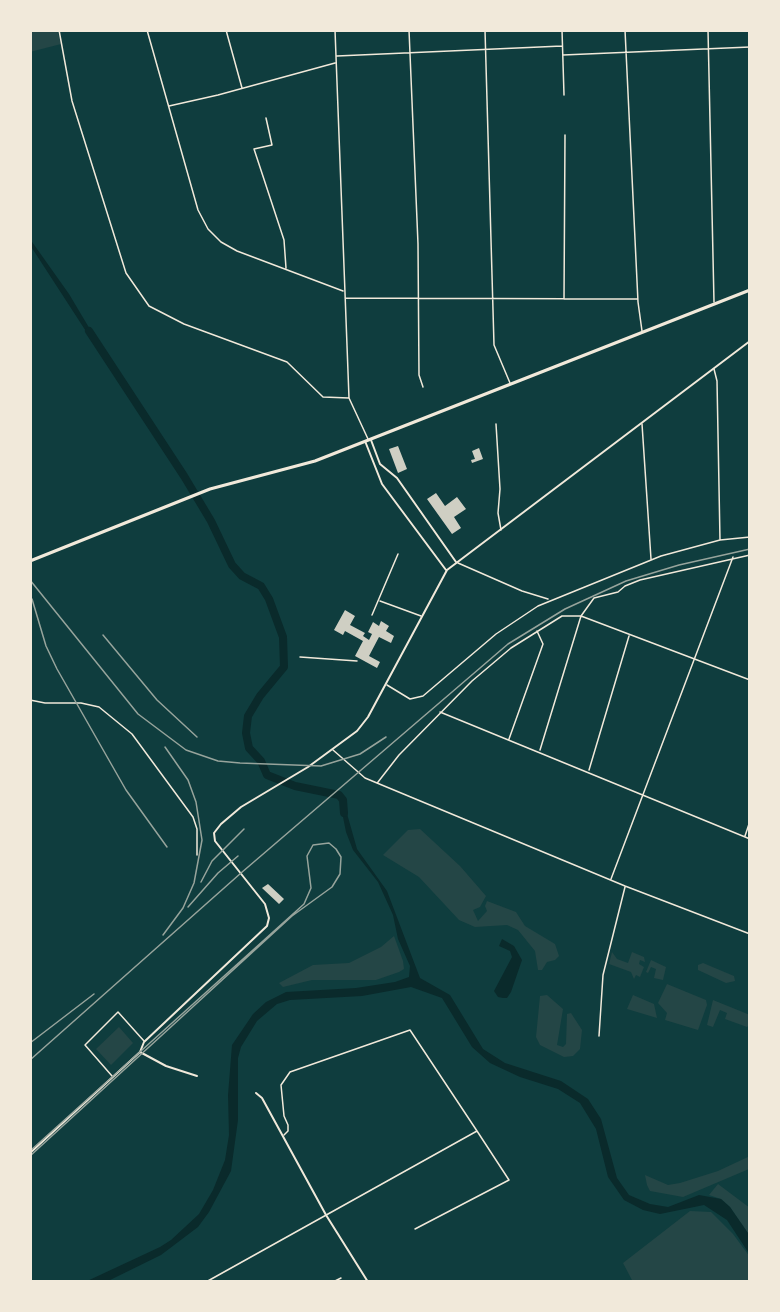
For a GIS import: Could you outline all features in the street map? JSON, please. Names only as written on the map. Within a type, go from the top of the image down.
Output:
[{"type":"main road","points":[[30,561],[210,489],[315,461],[750,290]]},
{"type":"street","points":[[59,30],[72,101],[126,273],[149,306],[184,324],[287,362],[323,397],[349,398]]},
{"type":"street","points":[[147,30],[198,210],[208,228],[221,242],[237,251],[344,291]]},
{"type":"street","points":[[226,30],[242,89]]},
{"type":"street","points":[[335,30],[349,398],[380,464],[397,478],[456,562],[522,591],[551,600]]},
{"type":"street","points":[[410,30],[419,375],[423,387]]},
{"type":"street","points":[[485,30],[494,345],[510,384]]},
{"type":"street","points":[[562,30],[564,95]]},
{"type":"street","points":[[625,30],[638,299],[642,331]]},
{"type":"street","points":[[708,30],[714,303]]},
{"type":"street","points":[[336,57],[562,46]]},
{"type":"street","points":[[563,55],[594,56],[626,51],[750,47]]},
{"type":"street","points":[[168,106],[242,89],[336,63]]},
{"type":"street","points":[[266,118],[272,145],[254,149],[284,240],[286,269]]},
{"type":"street","points":[[564,299],[565,135]]},
{"type":"street","points":[[344,298],[638,299]]},
{"type":"street","points":[[30,1153],[140,1052],[144,1042],[267,926],[269,918],[265,904],[215,840],[214,833],[242,807],[333,750],[357,731],[386,685],[421,615],[447,570],[750,341]]},
{"type":"street","points":[[714,368],[717,381],[720,540]]},
{"type":"street","points":[[642,423],[651,560]]},
{"type":"street","points":[[496,424],[500,489],[498,513],[501,530]]},
{"type":"street","points":[[368,440],[382,484],[447,570]]},
{"type":"street","points":[[386,685],[410,699],[423,696],[514,620],[551,600],[651,560],[720,540],[750,537]]},
{"type":"street","points":[[372,615],[399,554]]},
{"type":"street","points":[[540,752],[581,616],[594,598],[618,592],[625,586],[640,580],[733,557],[750,555]]},
{"type":"street","points":[[611,880],[733,557]]},
{"type":"street","points":[[380,601],[421,615]]},
{"type":"street","points":[[377,783],[399,755],[472,681],[537,630],[562,616],[581,616],[750,680]]},
{"type":"street","points":[[509,740],[543,644],[537,630]]},
{"type":"street","points":[[589,771],[629,636]]},
{"type":"street","points":[[300,657],[357,661]]},
{"type":"street","points":[[30,700],[99,707],[132,734],[193,817],[197,829],[197,855]]},
{"type":"street","points":[[440,712],[589,771],[750,839]]},
{"type":"street","points":[[333,750],[365,778],[625,886],[750,934]]},
{"type":"street","points":[[745,837],[750,821]]},
{"type":"street","points":[[598,1036],[603,975],[625,886]]},
{"type":"street","points":[[113,1077],[85,1045],[118,1012],[144,1042]]},
{"type":"street","points":[[283,1136],[288,1131],[288,1125],[284,1116],[281,1085],[290,1072],[410,1030],[509,1180],[415,1229]]},
{"type":"street","points":[[140,1052],[166,1066],[197,1076]]},
{"type":"street","points":[[256,1093],[283,1136],[326,1215],[368,1282]]},
{"type":"street","points":[[206,1282],[477,1131]]},
{"type":"street","points":[[333,1282],[340,1278]]},
{"type":"shaded area","points":[[30,30],[57,30],[61,44],[30,52]]},
{"type":"shaded area","points":[[30,239],[69,294],[94,336],[91,339],[30,245]]},
{"type":"shaded area","points":[[340,802],[344,803],[357,849],[387,891],[420,978],[450,995],[483,1049],[505,1063],[561,1081],[588,1099],[601,1119],[617,1178],[629,1195],[650,1204],[668,1207],[699,1195],[721,1199],[730,1207],[750,1236],[750,1255],[727,1220],[704,1205],[660,1214],[643,1210],[624,1200],[608,1177],[596,1129],[580,1103],[558,1089],[520,1077],[490,1063],[472,1047],[442,998],[411,987],[362,996],[290,1000],[277,1004],[257,1021],[241,1047],[238,1058],[238,1120],[231,1171],[209,1212],[198,1227],[161,1255],[106,1282],[85,1282],[160,1247],[199,1214],[213,1190],[225,1160],[229,1135],[228,1095],[232,1045],[253,1014],[266,1002],[286,992],[356,988],[395,982],[409,977],[410,966],[398,939],[393,915],[378,882],[353,850],[346,832]]},
{"type":"shaded area","points":[[420,829],[460,866],[486,896],[480,907],[473,910],[478,921],[487,911],[485,906],[487,901],[516,912],[525,926],[555,944],[559,956],[547,962],[542,970],[538,970],[535,951],[518,930],[507,925],[475,927],[459,920],[419,877],[383,855],[408,830]]},
{"type":"shaded area","points":[[394,936],[403,961],[404,969],[399,972],[376,980],[312,980],[283,987],[279,983],[313,965],[349,963],[381,947]]},
{"type":"shaded area","points":[[502,939],[514,946],[522,960],[507,998],[498,997],[494,991],[512,957],[510,951],[499,946]]},
{"type":"shaded area","points":[[612,952],[617,959],[628,963],[632,952],[644,957],[645,962],[640,960],[639,964],[644,967],[640,977],[636,975],[634,979],[631,972],[609,964]]},
{"type":"shaded area","points":[[651,960],[666,967],[663,980],[654,978],[656,969],[651,967],[648,973],[646,972]]},
{"type":"shaded area","points":[[703,963],[734,976],[735,981],[726,983],[698,970],[698,965]]},
{"type":"shaded area","points":[[667,984],[706,1000],[707,1005],[698,1030],[665,1020],[667,1013],[658,1003]]},
{"type":"shaded area","points":[[547,995],[563,1009],[557,1045],[563,1047],[566,1044],[567,1014],[571,1013],[582,1030],[580,1049],[573,1056],[564,1057],[540,1045],[536,1037],[540,996]]},
{"type":"shaded area","points":[[633,995],[654,1004],[657,1018],[627,1009]]},
{"type":"shaded area","points":[[713,1000],[750,1015],[749,1025],[747,1027],[725,1019],[727,1013],[720,1010],[713,1027],[707,1025]]},
{"type":"shaded area","points":[[119,1027],[133,1043],[111,1065],[96,1049]]},
{"type":"shaded area","points":[[750,1156],[749,1169],[683,1197],[650,1191],[647,1185],[645,1175],[668,1185],[680,1183],[718,1171]]},
{"type":"shaded area","points":[[718,1184],[750,1208],[750,1236],[730,1207],[721,1199],[709,1195]]},
{"type":"shaded area","points":[[690,1211],[711,1212],[733,1234],[750,1257],[750,1282],[633,1282],[623,1263]]},
{"type":"building","points":[[398,446],[407,469],[398,473],[389,449]]},
{"type":"building","points":[[479,448],[483,459],[472,463],[471,460],[475,459],[472,451]]},
{"type":"building","points":[[436,493],[445,506],[457,497],[466,509],[454,517],[461,528],[452,534],[427,499]]},
{"type":"building","points":[[345,610],[355,616],[350,625],[365,633],[363,636],[369,640],[372,634],[368,632],[373,622],[379,626],[381,621],[389,626],[386,631],[394,636],[391,643],[379,637],[369,656],[380,662],[377,668],[355,656],[363,641],[345,631],[343,635],[334,630]]},
{"type":"building","points":[[268,884],[284,899],[279,904],[262,888]]},
{"type":"waterway","points":[[89,331],[184,476],[211,521],[232,565],[242,576],[261,586],[269,599],[283,637],[284,667],[260,696],[248,716],[246,733],[249,748],[261,761],[267,775],[295,786],[339,795],[343,800],[344,813]]},
{"type":"tram line","points":[[30,1151],[304,904],[311,888],[307,856],[313,845],[329,843],[336,849],[341,857],[340,874],[332,887],[292,916],[30,1156]]},
{"type":"railway","points":[[30,1060],[241,873],[508,644],[565,609],[626,581],[679,565],[750,549]]},
{"type":"railway","points":[[30,580],[138,714],[186,750],[218,761],[321,766],[360,754],[386,737]]},
{"type":"railway","points":[[32,599],[46,646],[57,669],[126,790],[167,847]]},
{"type":"railway","points":[[103,635],[157,700],[197,737]]},
{"type":"railway","points":[[163,935],[183,908],[194,883],[202,840],[196,802],[188,780],[165,747]]},
{"type":"railway","points":[[201,882],[212,861],[244,829]]},
{"type":"railway","points":[[188,907],[218,873],[238,856]]},
{"type":"railway","points":[[30,1043],[94,994]]}]
